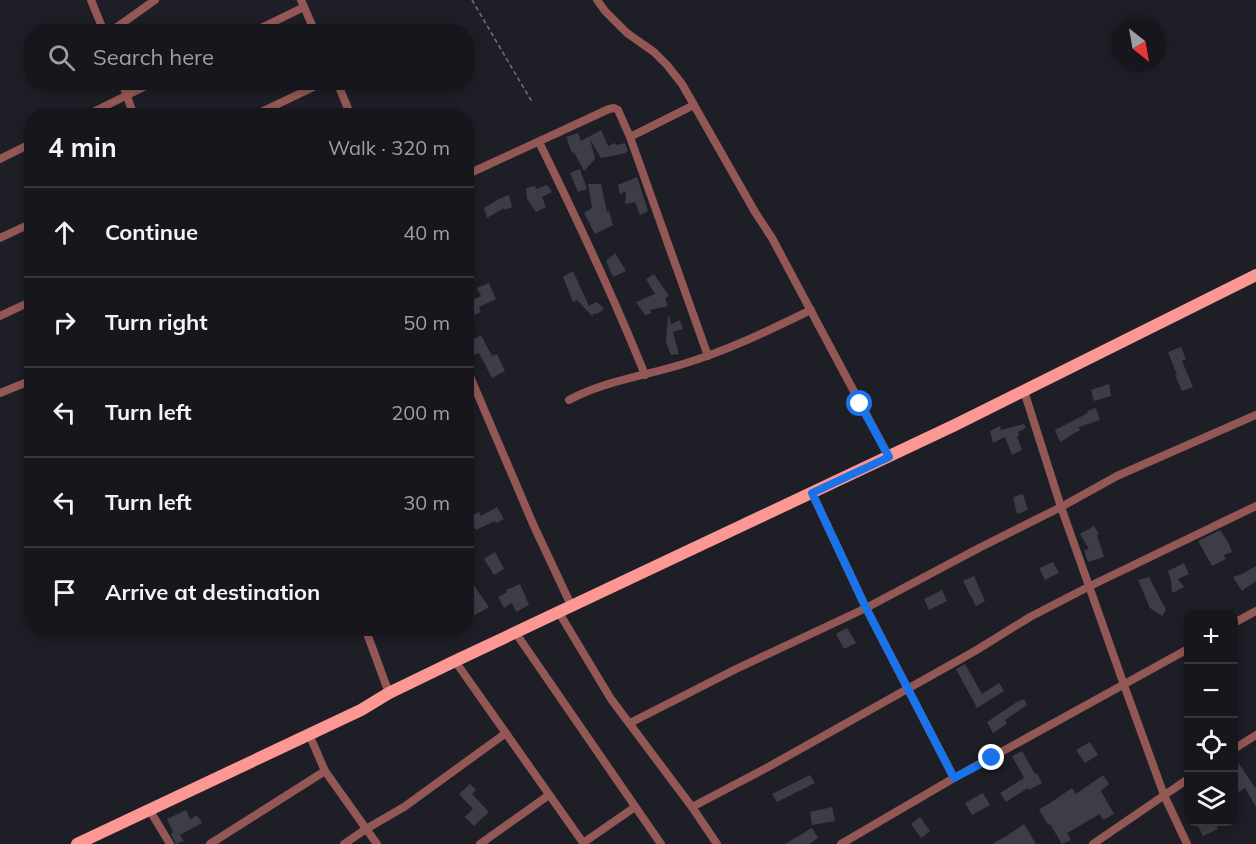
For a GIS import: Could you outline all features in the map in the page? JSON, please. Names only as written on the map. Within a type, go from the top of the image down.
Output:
[{"type":"main road","points":[[77,844],[361,710],[389,693],[558,611],[889,457],[1256,275]]},
{"type":"street","points":[[91,0],[101,24]]},
{"type":"street","points":[[122,24],[156,0]]},
{"type":"street","points":[[597,0],[627,33],[654,52],[682,84],[772,238],[889,457]]},
{"type":"street","points":[[267,24],[303,3],[312,24]]},
{"type":"street","points":[[125,90],[131,108]]},
{"type":"street","points":[[102,108],[137,90]]},
{"type":"street","points":[[270,108],[307,90]]},
{"type":"street","points":[[340,90],[348,108]]},
{"type":"street","points":[[630,137],[694,105]]},
{"type":"street","points":[[474,171],[575,124],[614,108],[618,110],[630,137],[708,356]]},
{"type":"street","points":[[539,142],[582,229],[645,375]]},
{"type":"street","points":[[0,159],[24,146]]},
{"type":"street","points":[[0,238],[24,227]]},
{"type":"street","points":[[0,316],[24,305]]},
{"type":"street","points":[[569,400],[597,387],[708,356],[811,310]]},
{"type":"street","points":[[0,393],[24,383]]},
{"type":"street","points":[[474,386],[533,524],[571,605]]},
{"type":"street","points":[[1024,391],[1061,507],[1124,685],[1164,795],[1187,844]]},
{"type":"street","points":[[630,723],[736,669],[866,608],[1117,476],[1256,415]]},
{"type":"street","points":[[812,493],[866,608],[954,778]]},
{"type":"street","points":[[692,807],[975,651],[1030,617],[1256,506]]},
{"type":"street","points":[[558,611],[610,699],[692,807],[717,844]]},
{"type":"street","points":[[1238,620],[1256,611]]},
{"type":"street","points":[[515,632],[662,844]]},
{"type":"street","points":[[369,636],[389,693]]},
{"type":"street","points":[[841,844],[954,778],[1184,651]]},
{"type":"street","points":[[454,661],[584,844],[635,807]]},
{"type":"street","points":[[344,844],[404,807],[506,733]]},
{"type":"street","points":[[309,734],[325,771],[377,844]]},
{"type":"street","points":[[1238,746],[1256,735]]},
{"type":"street","points":[[210,844],[325,771]]},
{"type":"street","points":[[1093,844],[1184,782]]},
{"type":"street","points":[[480,844],[549,795]]},
{"type":"street","points":[[148,809],[170,844]]},
{"type":"path","points":[[472,0],[532,102]]},
{"type":"building","points":[[601,130],[608,146],[625,143],[628,151],[601,158],[590,139],[595,159],[584,171],[574,152],[572,153],[566,137],[578,133],[581,141]]},
{"type":"building","points":[[580,169],[587,189],[578,192],[570,173]]},
{"type":"building","points":[[637,177],[648,211],[640,215],[635,202],[625,204],[626,191],[620,194],[618,185]]},
{"type":"building","points":[[588,184],[601,184],[607,212],[609,211],[613,225],[595,234],[584,213],[592,208]]},
{"type":"building","points":[[547,185],[552,192],[542,197],[546,207],[536,212],[527,199],[526,188],[535,186],[536,189]]},
{"type":"building","points":[[509,195],[512,207],[505,210],[504,208],[487,218],[484,208]]},
{"type":"building","points":[[615,253],[626,271],[613,277],[606,261]]},
{"type":"building","points":[[573,271],[589,306],[596,302],[604,308],[599,313],[592,316],[577,300],[573,302],[563,277]]},
{"type":"building","points":[[654,274],[669,296],[665,298],[668,306],[650,310],[652,313],[645,315],[636,302],[655,294],[646,279]]},
{"type":"building","points":[[489,283],[496,299],[479,307],[481,312],[474,315],[474,299],[481,296],[477,288]]},
{"type":"building","points":[[668,316],[671,324],[680,320],[683,329],[673,332],[679,354],[671,355],[666,342]]},
{"type":"building","points":[[481,335],[492,356],[497,354],[505,371],[492,378],[479,353],[474,355],[474,339]]},
{"type":"building","points":[[1181,347],[1186,359],[1182,361],[1193,387],[1182,391],[1168,352]]},
{"type":"building","points":[[1109,384],[1111,396],[1094,401],[1091,390]]},
{"type":"building","points":[[1096,408],[1100,420],[1079,427],[1080,430],[1060,442],[1055,430]]},
{"type":"building","points":[[1024,424],[1026,428],[1018,432],[1017,437],[1022,450],[1012,455],[1005,437],[993,443],[990,431],[1000,426],[1001,430]]},
{"type":"building","points":[[1023,494],[1028,510],[1017,514],[1013,497]]},
{"type":"building","points":[[497,507],[504,519],[476,530],[474,514],[479,512],[481,516]]},
{"type":"building","points":[[1094,526],[1099,534],[1097,535],[1104,557],[1088,562],[1084,550],[1089,549],[1080,534]]},
{"type":"building","points":[[1220,530],[1232,552],[1224,555],[1226,559],[1212,566],[1198,541]]},
{"type":"building","points":[[495,552],[504,569],[494,575],[484,559]]},
{"type":"building","points":[[1053,562],[1059,573],[1045,580],[1039,568]]},
{"type":"building","points":[[1184,563],[1189,574],[1178,579],[1184,587],[1172,593],[1168,571]]},
{"type":"building","points":[[1256,566],[1256,581],[1242,591],[1233,577]]},
{"type":"building","points":[[974,576],[985,601],[976,606],[963,581]]},
{"type":"building","points":[[1149,577],[1166,610],[1162,616],[1150,608],[1138,580]]},
{"type":"building","points":[[520,584],[529,605],[516,612],[512,603],[504,608],[498,597],[507,592],[506,590]]},
{"type":"building","points":[[474,585],[489,607],[474,615]]},
{"type":"building","points":[[942,590],[947,601],[929,610],[924,599]]},
{"type":"building","points":[[847,628],[856,643],[844,649],[836,634]]},
{"type":"building","points":[[965,664],[982,694],[999,683],[1004,691],[977,708],[956,669]]},
{"type":"building","points":[[1024,699],[1027,705],[1005,720],[1007,724],[993,733],[987,722]]},
{"type":"building","points":[[1090,742],[1098,755],[1085,763],[1076,750]]},
{"type":"building","points":[[1022,751],[1042,783],[1029,790],[1028,788],[1006,802],[1000,793],[1024,778],[1012,756]]},
{"type":"building","points":[[1238,762],[1256,789],[1256,807],[1245,788],[1239,792]]},
{"type":"building","points":[[810,775],[815,783],[777,802],[772,794]]},
{"type":"building","points":[[1103,775],[1109,784],[1101,791],[1114,814],[1103,820],[1100,814],[1067,833],[1071,840],[1062,844],[1039,809],[1072,788],[1076,794]]},
{"type":"building","points":[[470,784],[476,790],[472,794],[489,812],[474,826],[465,817],[473,809],[459,794]]},
{"type":"building","points":[[983,793],[990,805],[972,815],[965,803]]},
{"type":"building","points":[[832,807],[835,821],[812,825],[810,812]]},
{"type":"building","points":[[186,810],[190,819],[197,815],[202,823],[180,835],[184,841],[176,844],[167,819]]},
{"type":"building","points":[[920,817],[930,831],[921,838],[911,824]]},
{"type":"building","points":[[1024,824],[1036,844],[992,844],[1008,835]]},
{"type":"building","points":[[1198,826],[1216,826],[1218,829],[1203,836]]},
{"type":"building","points":[[812,828],[818,838],[809,844],[785,844]]},
{"type":"route","points":[[860,404],[889,457],[812,493],[866,608],[954,778],[992,758]]}]
